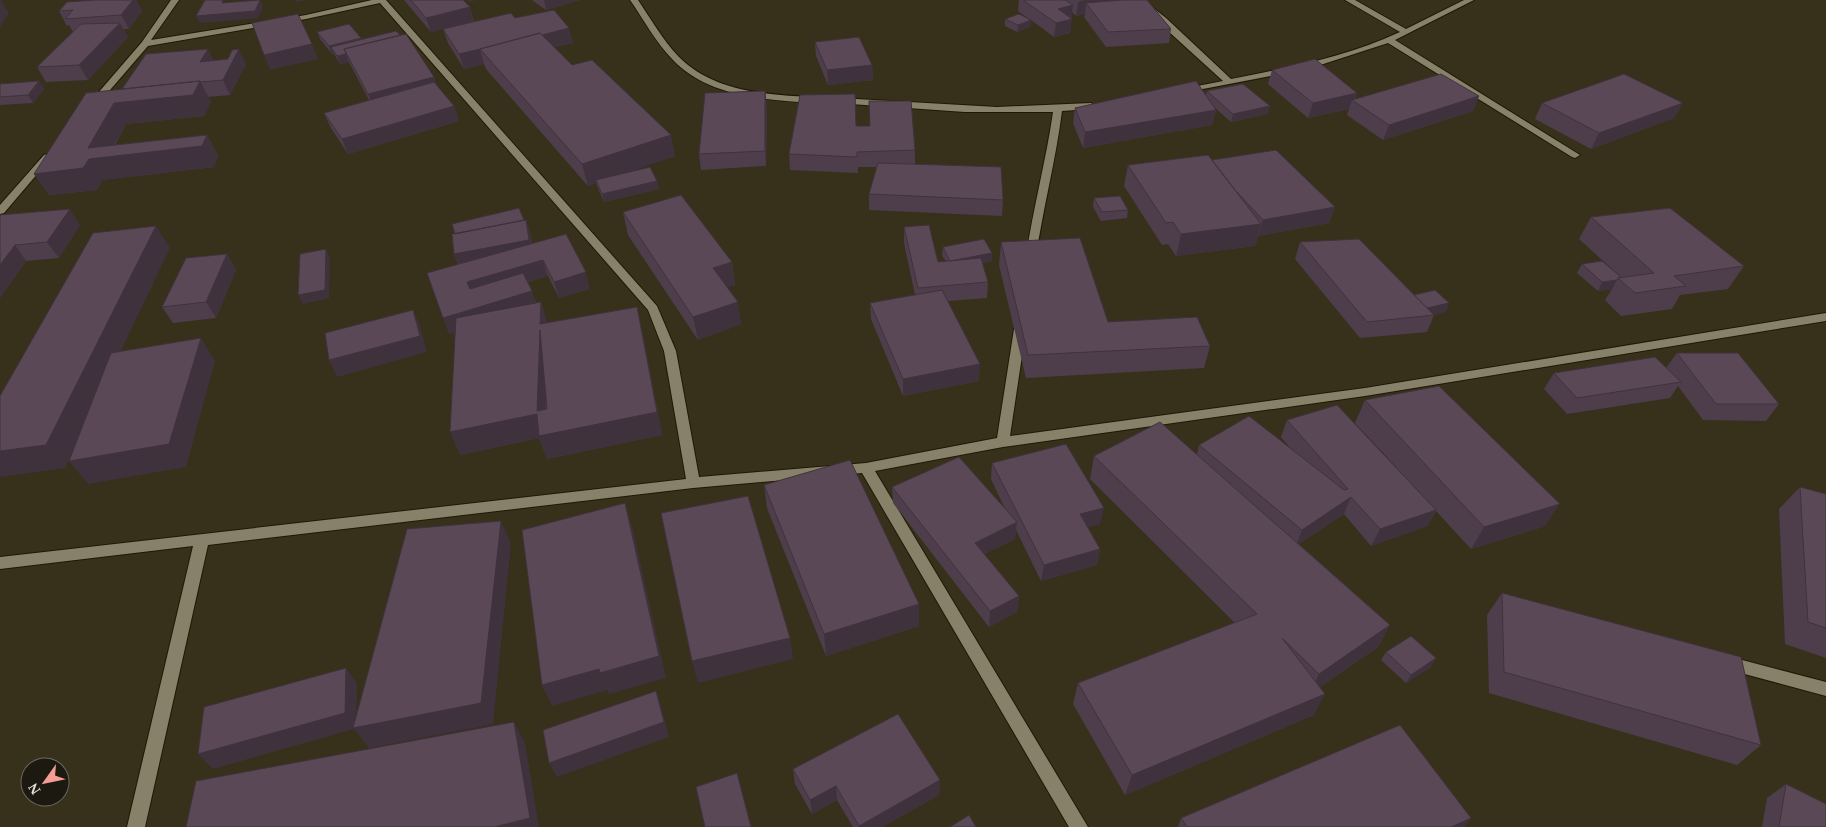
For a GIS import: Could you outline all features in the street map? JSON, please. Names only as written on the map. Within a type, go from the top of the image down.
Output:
[{"type":"street","points":[[88,109],[146,44],[175,0]]},
{"type":"street","points":[[146,44],[306,17],[382,0],[653,309],[670,351],[693,483]]},
{"type":"street","points":[[634,0],[676,60],[700,78],[741,91],[788,99],[1009,110],[1058,110],[1096,105]]},
{"type":"street","points":[[1138,0],[1230,82]]},
{"type":"street","points":[[1349,0],[1406,32]]},
{"type":"street","points":[[1172,94],[1308,66],[1389,40],[1470,0]]},
{"type":"street","points":[[1389,40],[1575,155]]},
{"type":"street","points":[[1029,270],[1039,204],[1052,153],[1058,110]]},
{"type":"street","points":[[0,211],[57,146]]},
{"type":"street","points":[[0,562],[693,483],[866,468],[1003,442],[1365,392],[1826,317]]},
{"type":"street","points":[[1003,442],[1022,318]]},
{"type":"street","points":[[866,468],[1079,827]]},
{"type":"street","points":[[136,827],[202,539]]},
{"type":"street","points":[[1711,659],[1826,689]]},
{"type":"building","points":[[133,0],[121,15],[65,19],[73,10],[59,11],[67,2]]},
{"type":"building","points":[[205,0],[223,0],[222,3],[260,0],[255,11],[196,16]]},
{"type":"building","points":[[411,0],[463,0],[470,7],[426,18]]},
{"type":"building","points":[[1023,0],[1065,0],[1073,5],[1058,9],[1072,19],[1056,23]]},
{"type":"building","points":[[1147,0],[1171,29],[1108,32],[1086,3]]},
{"type":"building","points":[[554,10],[569,28],[542,35],[540,33],[459,54],[443,29],[511,13],[515,18]]},
{"type":"building","points":[[298,14],[312,44],[264,55],[252,23]]},
{"type":"building","points":[[1019,14],[1031,20],[1018,25],[1005,19]]},
{"type":"building","points":[[120,23],[79,65],[37,67],[81,24]]},
{"type":"building","points":[[349,24],[361,38],[329,46],[317,32]]},
{"type":"building","points":[[396,31],[400,35],[344,49],[346,54],[337,56],[331,47]]},
{"type":"building","points":[[540,33],[572,65],[592,60],[671,135],[582,164],[480,49]]},
{"type":"building","points":[[406,34],[434,77],[368,94],[344,49]]},
{"type":"building","points":[[859,37],[872,65],[827,70],[815,42]]},
{"type":"building","points":[[208,49],[200,62],[228,59],[232,50],[239,49],[223,80],[122,89],[146,54]]},
{"type":"building","points":[[1315,59],[1357,93],[1313,103],[1272,70]]},
{"type":"building","points":[[1441,74],[1479,96],[1389,125],[1352,100]]},
{"type":"building","points":[[1624,74],[1683,103],[1599,133],[1542,103]]},
{"type":"building","points":[[39,81],[28,95],[0,97],[0,84]]},
{"type":"building","points":[[200,81],[193,95],[114,103],[88,148],[207,135],[202,146],[89,159],[83,168],[34,174],[86,93]]},
{"type":"building","points":[[1196,81],[1216,110],[1085,132],[1075,108]]},
{"type":"building","points":[[434,82],[454,106],[342,139],[324,113]]},
{"type":"building","points":[[1243,84],[1270,106],[1233,114],[1207,91]]},
{"type":"building","points":[[765,91],[765,151],[699,154],[705,93]]},
{"type":"building","points":[[855,94],[856,126],[870,126],[869,101],[911,101],[915,150],[857,152],[857,157],[789,154],[800,95]]},
{"type":"building","points":[[1276,150],[1335,207],[1263,220],[1235,190],[1212,160]]},
{"type":"building","points":[[1208,155],[1261,224],[1181,234],[1173,222],[1166,223],[1128,165]]},
{"type":"building","points":[[878,163],[1001,167],[1003,200],[869,194]]},
{"type":"building","points":[[650,167],[657,181],[602,194],[596,180]]},
{"type":"building","points":[[681,195],[732,262],[713,268],[738,302],[693,317],[623,212]]},
{"type":"building","points":[[1120,196],[1128,210],[1102,212],[1094,198]]},
{"type":"building","points":[[519,208],[524,220],[455,234],[452,224]]},
{"type":"building","points":[[1670,208],[1744,266],[1674,276],[1686,286],[1635,293],[1618,278],[1654,273],[1591,217]]},
{"type":"building","points":[[70,209],[47,242],[15,245],[0,265],[0,215]]},
{"type":"building","points":[[526,220],[529,240],[454,254],[452,234]]},
{"type":"building","points":[[929,225],[938,262],[981,258],[988,282],[918,288],[904,227]]},
{"type":"building","points":[[156,226],[46,445],[0,451],[0,396],[93,233]]},
{"type":"building","points":[[566,234],[586,272],[554,282],[543,260],[467,282],[470,289],[523,273],[532,291],[443,318],[427,273]]},
{"type":"building","points":[[1080,238],[1108,322],[1197,317],[1210,346],[1028,355],[1001,242]]},
{"type":"building","points":[[984,239],[992,253],[950,261],[943,247]]},
{"type":"building","points":[[1359,239],[1434,315],[1367,322],[1300,242]]},
{"type":"building","points":[[326,249],[325,290],[298,295],[300,254]]},
{"type":"building","points":[[227,254],[206,302],[162,307],[186,258]]},
{"type":"building","points":[[1602,261],[1621,277],[1617,280],[1602,282],[1582,264]]},
{"type":"building","points":[[942,290],[980,364],[903,379],[870,303]]},
{"type":"building","points":[[1435,290],[1449,303],[1427,308],[1414,295]]},
{"type":"building","points":[[541,302],[540,324],[637,307],[657,412],[539,436],[537,414],[450,432],[456,318]],"holes":[[[540,330],[547,409],[537,411]]]},
{"type":"building","points":[[413,310],[420,336],[329,360],[325,333]]},
{"type":"building","points":[[201,338],[169,444],[69,461],[111,353]]},
{"type":"building","points":[[1677,353],[1738,353],[1779,404],[1716,404]]},
{"type":"building","points":[[1655,357],[1681,382],[1577,398],[1554,373]]},
{"type":"building","points":[[1439,386],[1560,504],[1484,527],[1365,400]]},
{"type":"building","points":[[1337,405],[1436,510],[1380,529],[1351,497],[1302,530],[1199,445],[1249,416],[1344,490],[1348,489],[1287,420]]},
{"type":"building","points":[[1160,422],[1390,625],[1319,674],[1282,638],[1325,694],[1132,775],[1078,683],[1257,614],[1094,456]]},
{"type":"building","points":[[1066,444],[1104,508],[1080,514],[1100,549],[1044,565],[992,463]]},
{"type":"building","points":[[959,457],[1017,522],[975,543],[1019,596],[990,611],[892,487]]},
{"type":"building","points":[[850,460],[919,604],[824,634],[764,485]]},
{"type":"building","points":[[1800,487],[1826,494],[1826,628],[1808,622]]},
{"type":"building","points":[[748,496],[790,638],[692,661],[661,513]]},
{"type":"building","points":[[625,503],[659,656],[600,673],[599,669],[542,685],[522,530]]},
{"type":"building","points":[[501,521],[481,703],[353,728],[407,529]]},
{"type":"building","points":[[1502,593],[1741,657],[1761,745],[1504,672]]},
{"type":"building","points":[[1411,636],[1436,658],[1411,675],[1386,652]]},
{"type":"building","points":[[346,668],[345,713],[198,754],[204,707]]},
{"type":"building","points":[[656,691],[664,722],[549,763],[543,730]]},
{"type":"building","points":[[898,714],[940,780],[859,826],[836,786],[810,800],[793,769]]},
{"type":"building","points":[[514,722],[530,818],[494,827],[186,827],[196,781]]},
{"type":"building","points":[[1400,725],[1471,818],[1451,827],[1187,827],[1181,818]]},
{"type":"building","points":[[737,773],[751,827],[705,827],[696,787]]},
{"type":"building","points":[[1786,784],[1826,804],[1826,827],[1779,827]]},
{"type":"building","points":[[969,815],[976,827],[950,827]]}]
